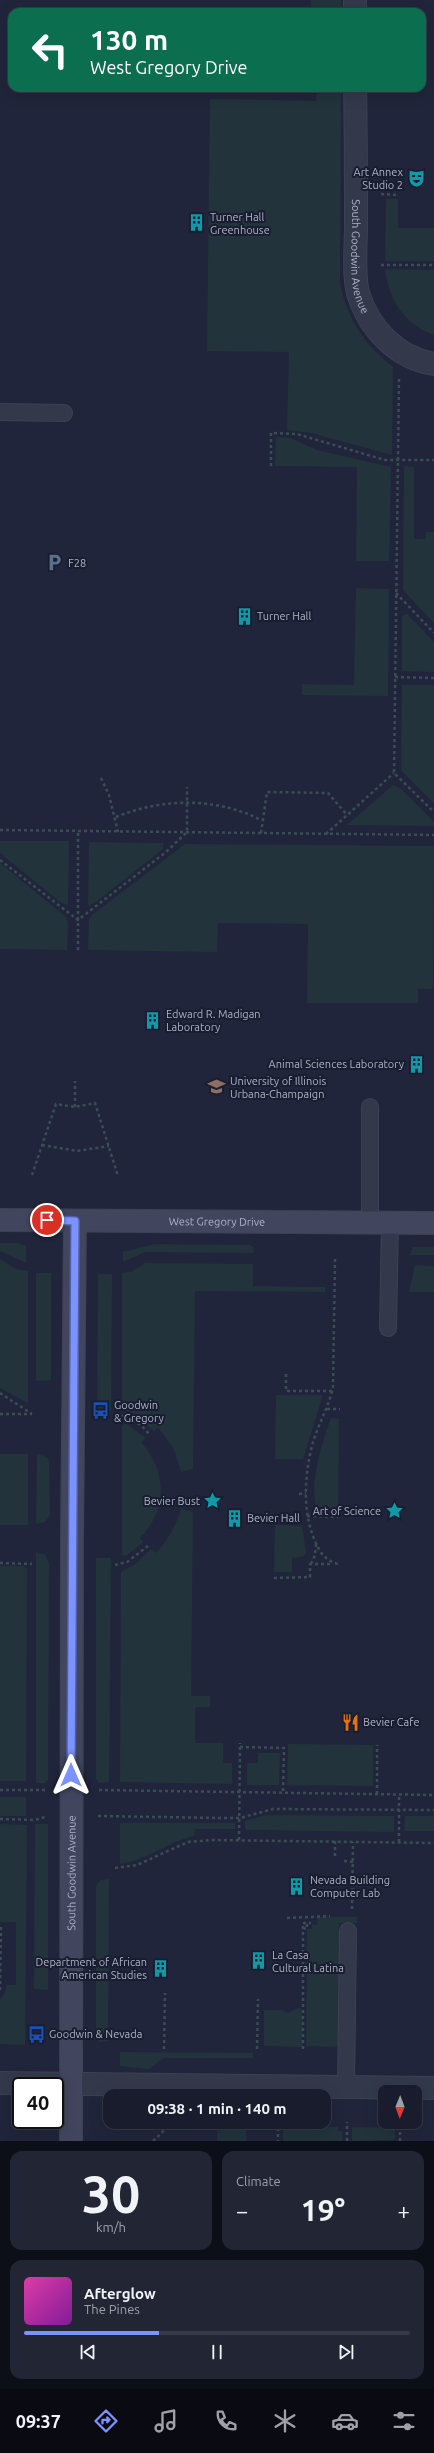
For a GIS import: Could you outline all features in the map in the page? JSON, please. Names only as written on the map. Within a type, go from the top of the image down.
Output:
[{"type":"street","name":"South Goodwin Avenue","points":[[355,92],[356,257],[358,292],[374,324],[384,338],[410,358],[434,364]]},
{"type":"street","name":"West Gregory Drive","points":[[0,1220],[434,1223]]},
{"type":"street","name":"South Goodwin Avenue","points":[[71,2141],[70,2083],[75,1221]]},
{"type":"street","points":[[0,2083],[434,2088]]},
{"type":"lane","points":[[0,412],[64,413]]},
{"type":"lane","points":[[370,1107],[388,1328]]},
{"type":"lane","points":[[346,2087],[348,1931]]},
{"type":"path","points":[[380,202],[381,187]]},
{"type":"path","points":[[381,194],[398,195]]},
{"type":"path","points":[[380,257],[380,271]]},
{"type":"path","points":[[380,265],[434,265]]},
{"type":"path","points":[[399,375],[394,773],[434,812]]},
{"type":"path","points":[[271,466],[271,434],[298,434],[385,460],[434,460]]},
{"type":"path","points":[[396,594],[434,633]]},
{"type":"path","points":[[395,677],[434,678]]},
{"type":"path","points":[[326,834],[394,773]]},
{"type":"path","points":[[102,778],[116,818],[118,832]]},
{"type":"path","points":[[78,920],[166,852],[187,832],[187,787]]},
{"type":"path","points":[[261,833],[261,820],[267,792],[328,793],[347,815]]},
{"type":"path","points":[[116,818],[147,806],[187,803],[232,807],[261,820]]},
{"type":"path","points":[[0,830],[434,835]]},
{"type":"path","points":[[78,831],[78,950]]},
{"type":"path","points":[[0,860],[78,920]]},
{"type":"path","points":[[75,1081],[75,1107]]},
{"type":"path","points":[[32,1176],[56,1104],[75,1107],[95,1103],[118,1176]]},
{"type":"path","points":[[42,1145],[77,1151],[108,1146]]},
{"type":"path","points":[[310,1564],[338,1564],[324,1558],[316,1544],[307,1516],[306,1493],[308,1465],[314,1442],[327,1409],[332,1391],[335,1259]]},
{"type":"path","points":[[286,1374],[286,1391],[332,1391]]},
{"type":"path","points":[[0,1393],[32,1414],[0,1414]]},
{"type":"path","points":[[327,1409],[340,1409]]},
{"type":"path","points":[[116,1413],[141,1425],[150,1434]]},
{"type":"path","points":[[299,1494],[306,1493]]},
{"type":"path","points":[[307,1516],[338,1517]]},
{"type":"path","points":[[274,1578],[310,1577],[310,1564],[315,1556],[316,1544]]},
{"type":"path","points":[[115,1565],[127,1562],[148,1546]]},
{"type":"path","points":[[0,1563],[32,1564]]},
{"type":"path","points":[[239,1840],[240,1743]]},
{"type":"path","points":[[377,1745],[377,1794]]},
{"type":"path","points":[[240,1747],[284,1748],[284,1793]]},
{"type":"path","points":[[0,1790],[49,1790]]},
{"type":"path","points":[[96,1790],[434,1795]]},
{"type":"path","points":[[399,1794],[399,1842]]},
{"type":"path","points":[[96,1816],[240,1818],[274,1809],[434,1810]]},
{"type":"path","points":[[0,1820],[35,1820],[47,1816]]},
{"type":"path","points":[[115,1868],[138,1865],[188,1842],[239,1840],[434,1843]]},
{"type":"path","points":[[335,1841],[335,1856]]},
{"type":"path","points":[[352,1909],[353,1842]]},
{"type":"path","points":[[344,1861],[353,1862]]},
{"type":"path","points":[[286,1918],[332,1916]]},
{"type":"path","points":[[303,2049],[303,1923],[309,1923],[308,1918]]},
{"type":"path","points":[[0,1990],[1,1924]]},
{"type":"path","points":[[164,2049],[165,1993]]},
{"type":"path","points":[[257,2049],[258,1999]]},
{"type":"path","points":[[347,2122],[347,2141]]},
{"type":"path","points":[[153,2141],[166,2129]]},
{"type":"path","points":[[278,2129],[278,2141]]},
{"type":"path","points":[[400,2129],[400,2141]]},
{"type":"shaded area","points":[[311,0],[341,0],[342,8],[311,8]]},
{"type":"shaded area","points":[[317,92],[341,92],[340,284],[343,297],[359,330],[374,349],[393,367],[392,455],[311,433],[287,430],[289,352],[207,351],[210,99],[316,101]]},
{"type":"shaded area","points":[[386,199],[398,199],[398,228],[434,228],[434,261],[385,261]]},
{"type":"shaded area","points":[[385,269],[434,270],[434,335],[415,325],[400,310],[390,291]]},
{"type":"shaded area","points":[[276,437],[290,438],[317,450],[391,467],[389,561],[356,561],[357,467],[275,466]]},
{"type":"shaded area","points":[[404,466],[414,467],[414,539],[425,539],[426,532],[434,532],[434,623],[403,590]]},
{"type":"shaded area","points":[[356,588],[389,589],[388,696],[302,695],[302,684],[354,685]]},
{"type":"shaded area","points":[[407,614],[434,642],[434,672],[402,671],[402,617],[403,615]]},
{"type":"shaded area","points":[[402,685],[434,685],[434,803],[401,770]]},
{"type":"shaded area","points":[[393,785],[400,788],[434,822],[434,826],[347,825]]},
{"type":"shaded area","points":[[0,841],[69,841],[68,905],[60,902],[0,853]]},
{"type":"shaded area","points":[[89,842],[163,843],[163,849],[96,902],[88,906]]},
{"type":"shaded area","points":[[185,844],[434,846],[433,989],[418,989],[418,1003],[307,1003],[308,924],[218,923],[217,952],[88,950],[89,920],[92,915]]},
{"type":"shaded area","points":[[0,863],[66,917],[68,923],[67,950],[0,949]]},
{"type":"shaded area","points":[[0,1243],[18,1243],[26,1246],[26,1263],[0,1251]]},
{"type":"shaded area","points":[[155,1244],[250,1245],[253,1247],[254,1253],[145,1252],[123,1262],[123,1252]]},
{"type":"shaded area","points":[[413,1247],[434,1247],[434,1255],[410,1255]]},
{"type":"shaded area","points":[[0,1259],[16,1269],[28,1271],[28,1403],[0,1388]]},
{"type":"shaded area","points":[[145,1263],[253,1264],[253,1286],[325,1287],[325,1292],[195,1291],[193,1469],[181,1472],[174,1449],[158,1427],[154,1431],[122,1406],[122,1273],[133,1271]]},
{"type":"shaded area","points":[[415,1265],[434,1266],[434,1292],[409,1292]]},
{"type":"shaded area","points":[[36,1273],[51,1273],[51,1380],[36,1381]]},
{"type":"shaded area","points":[[98,1274],[112,1274],[111,1411],[97,1410]]},
{"type":"shaded area","points":[[276,1395],[323,1395],[303,1459],[275,1459]]},
{"type":"shaded area","points":[[331,1418],[339,1419],[338,1511],[322,1511],[316,1508],[314,1486],[315,1474],[320,1451]]},
{"type":"shaded area","points":[[125,1423],[146,1438],[141,1442],[150,1454],[156,1466],[161,1490],[156,1515],[140,1538],[143,1542],[126,1556],[122,1555],[122,1426]]},
{"type":"shaded area","points":[[0,1454],[28,1454],[28,1525],[0,1525]]},
{"type":"shaded area","points":[[37,1454],[47,1457],[49,1462],[50,1515],[45,1522],[36,1524]]},
{"type":"shaded area","points":[[181,1509],[193,1512],[191,1696],[210,1696],[210,1707],[195,1707],[195,1743],[223,1743],[223,1763],[232,1763],[232,1784],[120,1782],[121,1572],[135,1564],[151,1549],[156,1553],[171,1532]]},
{"type":"shaded area","points":[[275,1525],[302,1526],[306,1552],[304,1556],[292,1558],[292,1572],[274,1572]]},
{"type":"shaded area","points":[[36,1552],[45,1555],[49,1563],[48,1780],[45,1783],[36,1783]]},
{"type":"shaded area","points":[[96,1558],[111,1558],[109,1782],[99,1783],[96,1779]]},
{"type":"shaded area","points":[[0,1566],[24,1566],[27,1569],[26,1781],[0,1781]]},
{"type":"shaded area","points":[[288,1744],[373,1745],[373,1786],[287,1785]]},
{"type":"shaded area","points":[[258,1753],[280,1753],[279,1785],[247,1785],[247,1763],[258,1763]]},
{"type":"shaded area","points":[[0,1797],[26,1797],[26,1816],[0,1816]]},
{"type":"shaded area","points":[[267,1815],[394,1816],[394,1832],[245,1830],[245,1821]]},
{"type":"shaded area","points":[[405,1816],[434,1816],[434,1831],[404,1831]]},
{"type":"shaded area","points":[[120,1823],[235,1823],[235,1829],[195,1829],[194,1836],[175,1842],[139,1859],[120,1864]]},
{"type":"shaded area","points":[[0,1824],[27,1825],[25,2045],[0,2044],[0,2000],[5,1993],[6,1985],[16,1985],[16,1922],[0,1922]]},
{"type":"shaded area","points":[[35,1824],[48,1824],[48,1990],[34,1989]]},
{"type":"shaded area","points":[[109,1879],[108,2041],[99,2042],[96,2037],[96,1886],[101,1880]]},
{"type":"shaded area","points":[[318,1917],[357,1917],[357,1923],[339,1923],[339,1945],[341,1954],[338,2047],[306,2046],[307,1929],[312,1929],[312,1924],[317,1925]]},
{"type":"shaded area","points":[[300,2007],[303,2018],[302,2047],[264,2046],[264,2010],[282,2010],[287,2013]]},
{"type":"shaded area","points":[[120,2052],[253,2053],[253,2058],[163,2058],[149,2069],[120,2066]]},
{"type":"shaded area","points":[[331,2127],[338,2127],[338,2131],[342,2131],[342,2141],[283,2141],[283,2129],[331,2129]]},
{"type":"shaded area","points":[[352,2127],[395,2129],[395,2140],[352,2141]]},
{"type":"shaded area","points":[[217,2129],[246,2129],[246,2141],[217,2141]]},
{"type":"place","name":"Art Annex Studio 2","points":[[416,178]]},
{"type":"place","name":"Turner Hall Greenhouse","points":[[197,223]]},
{"type":"place","name":"F28","points":[[55,563]]},
{"type":"place","name":"Turner Hall","points":[[244,616]]},
{"type":"place","name":"Edward R. Madigan Laboratory","points":[[153,1020]]},
{"type":"place","name":"Animal Sciences Laboratory","points":[[417,1064]]},
{"type":"place","name":"University of Illinois Urbana-Champaign","points":[[217,1087]]},
{"type":"place","name":"Goodwin & Gregory","points":[[101,1411]]},
{"type":"place","name":"Bevier Bust","points":[[213,1501]]},
{"type":"place","name":"Art of Science","points":[[394,1511]]},
{"type":"place","name":"Bevier Hall","points":[[234,1518]]},
{"type":"place","name":"Bevier Cafe","points":[[350,1722]]},
{"type":"place","name":"Nevada Building Computer Lab","points":[[297,1886]]},
{"type":"place","name":"La Casa Cultural Latina","points":[[259,1961]]},
{"type":"place","name":"Department of African American Studies","points":[[160,1968]]},
{"type":"place","name":"Goodwin & Nevada","points":[[36,2034]]},
{"type":"route","points":[[47,1220],[75,1221],[71,1775]]}]
